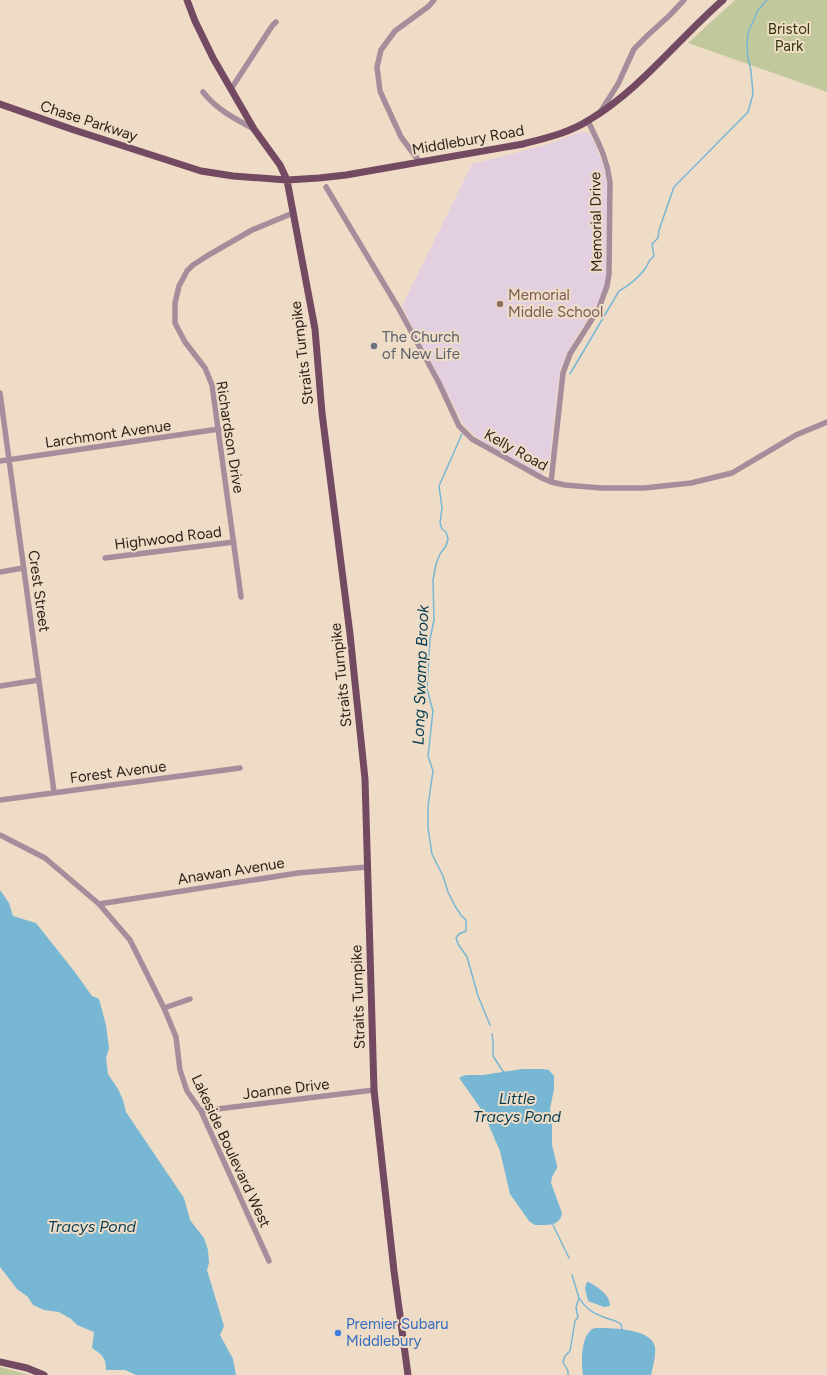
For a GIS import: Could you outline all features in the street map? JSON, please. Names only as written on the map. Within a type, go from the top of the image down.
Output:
[{"type":"main road","name":"Straits Turnpike","points":[[187,0],[195,21],[213,58],[254,129],[280,166],[287,180],[314,329],[322,413],[350,634],[365,779],[374,1090],[394,1271],[408,1375]]},
{"type":"main road","name":"Middlebury Road","points":[[170,161],[202,171],[233,176],[287,180],[346,175],[523,144],[549,138],[588,121],[630,90],[723,0]]},
{"type":"main road","name":"Chase Parkway","points":[[0,104],[170,161]]},
{"type":"main road","points":[[0,1362],[44,1375]]},
{"type":"street","points":[[419,161],[401,137],[384,100],[380,91],[377,67],[381,50],[395,30],[429,6],[434,0]]},
{"type":"street","points":[[599,114],[602,107],[618,84],[634,49],[684,0]]},
{"type":"street","points":[[231,89],[276,22]]},
{"type":"street","points":[[203,92],[219,108],[254,129]]},
{"type":"street","name":"Memorial Drive","points":[[551,482],[563,373],[570,354],[599,308],[607,286],[609,274],[610,190],[608,168],[605,156],[588,121]]},
{"type":"street","name":"Kelly Road","points":[[326,187],[400,309],[460,426],[472,439],[527,471],[551,482],[565,485],[637,488],[691,483],[732,473],[796,435],[827,422]]},
{"type":"street","name":"Richardson Drive","points":[[241,597],[212,385],[205,368],[185,342],[176,323],[175,303],[179,286],[187,271],[193,265],[252,230],[293,213]]},
{"type":"street","name":"Crest Street","points":[[0,393],[54,792]]},
{"type":"street","name":"Larchmont Avenue","points":[[0,461],[219,429]]},
{"type":"street","name":"Highwood Road","points":[[104,558],[234,542]]},
{"type":"street","points":[[0,572],[23,568]]},
{"type":"street","points":[[0,686],[38,680]]},
{"type":"street","name":"Forest Avenue","points":[[0,800],[240,768]]},
{"type":"street","name":"Lakeside Boulevard West","points":[[0,835],[45,858],[99,904],[130,940],[164,1008],[176,1038],[180,1070],[187,1092],[201,1111],[269,1262]]},
{"type":"street","name":"Anawan Avenue","points":[[99,904],[298,873],[367,867]]},
{"type":"street","points":[[164,1008],[190,999]]},
{"type":"street","name":"Joanne Drive","points":[[201,1111],[374,1090]]},
{"type":"shaded area","name":"Memorial Middle School","points":[[580,132],[586,132],[591,135],[605,172],[607,186],[606,277],[603,290],[594,311],[577,335],[566,355],[560,371],[549,467],[547,471],[539,473],[485,443],[464,425],[402,306],[472,164],[546,145]]},
{"type":"green space","name":"Bristol Park","points":[[735,0],[827,0],[827,92],[688,43]]},
{"type":"green space","points":[[0,1367],[30,1375],[0,1375]]},
{"type":"water","name":"Tracys Pond","points":[[0,890],[9,903],[13,916],[36,923],[92,996],[99,999],[106,1025],[109,1048],[106,1058],[108,1074],[118,1089],[126,1112],[184,1198],[190,1220],[204,1238],[208,1250],[209,1263],[207,1270],[224,1326],[220,1335],[233,1359],[236,1375],[136,1375],[125,1370],[106,1370],[103,1357],[92,1348],[94,1332],[77,1325],[71,1319],[59,1312],[44,1310],[33,1305],[28,1297],[17,1289],[0,1267]]},
{"type":"water","name":"Little Tracys Pond","points":[[522,1069],[549,1070],[554,1076],[554,1089],[550,1109],[552,1121],[552,1145],[557,1168],[552,1177],[551,1183],[562,1213],[561,1218],[552,1224],[535,1225],[529,1221],[510,1194],[500,1151],[483,1112],[460,1079],[460,1077],[466,1075],[483,1075]]},
{"type":"water","points":[[587,1282],[606,1295],[610,1306],[604,1307],[588,1301],[585,1288]]},
{"type":"water","points":[[595,1328],[613,1328],[640,1333],[647,1336],[652,1341],[655,1347],[655,1354],[651,1375],[583,1375],[583,1346],[587,1335],[592,1329]]},
{"type":"waterway","name":"Long Swamp Brook","points":[[570,374],[619,291],[639,276],[654,256],[652,244],[658,238],[659,230],[674,187],[748,112],[753,94],[748,58],[748,33],[758,10],[767,0]]},
{"type":"waterway","name":"Long Swamp Brook","points":[[462,434],[439,486],[442,508],[440,523],[442,529],[446,532],[448,539],[446,546],[440,554],[436,564],[433,580],[434,620],[430,639],[427,689],[433,711],[428,756],[433,771],[428,806],[428,828],[432,854],[455,906],[466,920],[466,931],[459,934],[456,938],[458,944],[467,957],[478,996],[490,1025]]},
{"type":"waterway","name":"Long Swamp Brook","points":[[492,1034],[493,1056],[504,1073]]},
{"type":"waterway","name":"Long Swamp Brook","points":[[553,1225],[569,1258]]},
{"type":"waterway","name":"Long Swamp Brook","points":[[568,1375],[568,1371],[563,1362],[565,1356],[570,1351],[575,1321],[578,1317],[576,1307],[579,1298],[572,1275]]},
{"type":"waterway","points":[[580,1299],[582,1303],[592,1312],[621,1324],[622,1330]]},
{"type":"place","name":"Memorial Middle School","points":[[500,304]]},
{"type":"place","name":"The Church of New Life","points":[[374,346]]},
{"type":"place","name":"Premier Subaru Middlebury","points":[[338,1333]]}]
